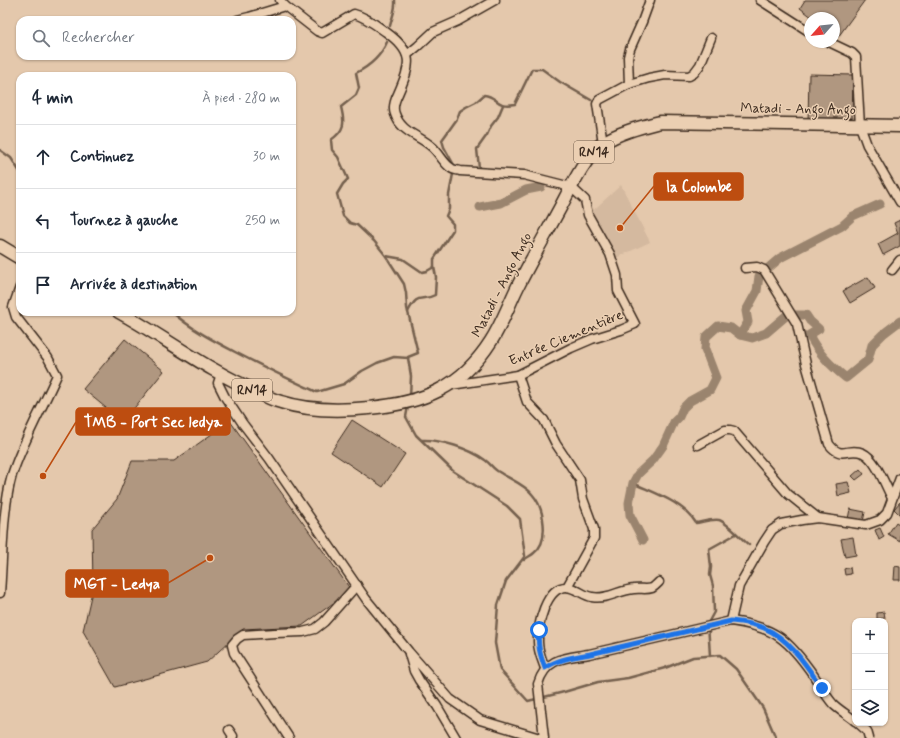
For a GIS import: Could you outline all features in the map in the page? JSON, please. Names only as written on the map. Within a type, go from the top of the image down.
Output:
[{"type":"highway","name":"Matadi - Ango Ango","points":[[126,316],[221,374],[241,385],[280,402],[311,409],[343,411],[391,406],[428,396],[449,386],[479,358],[492,339],[537,248],[571,187],[593,153],[603,143],[631,130],[660,122],[900,126]]},
{"type":"highway","points":[[0,246],[16,256]]},
{"type":"street","points":[[407,55],[433,32],[458,21],[495,0]]},
{"type":"street","points":[[629,84],[628,56],[650,0]]},
{"type":"street","points":[[760,0],[804,28]]},
{"type":"street","points":[[248,16],[283,3],[316,31],[322,33],[354,14],[361,15],[393,37],[403,46],[407,55],[408,66],[405,77],[394,102],[394,113],[400,125],[411,134],[435,149],[451,168],[460,171],[524,175],[571,187]]},
{"type":"street","points":[[603,143],[597,104],[599,100],[629,84],[649,78],[665,75],[689,76],[694,73],[700,65],[710,38]]},
{"type":"street","points":[[840,47],[852,52],[856,58],[860,126],[867,145],[900,202]]},
{"type":"street","name":"Entrée Ciementière","points":[[449,386],[518,375],[571,348],[635,324],[618,291],[617,275],[612,261],[588,215],[585,200],[571,187]]},
{"type":"street","points":[[892,270],[900,260]]},
{"type":"street","points":[[745,268],[757,267],[764,270],[798,324],[806,364],[829,444],[834,451],[838,453],[854,451],[863,453],[871,460],[892,498]]},
{"type":"street","points":[[0,594],[2,577],[2,532],[12,476],[20,454],[57,374],[48,358],[16,317],[13,307],[16,298]]},
{"type":"street","points":[[221,374],[218,383],[225,397],[274,464],[366,599],[450,699],[480,720],[540,738]]},
{"type":"street","points":[[518,375],[527,402],[544,420],[556,444],[580,480],[583,499],[594,529],[594,538],[567,587]]},
{"type":"street","points":[[698,445],[725,430],[734,431],[788,494],[818,518]]},
{"type":"street","points":[[731,621],[739,586],[772,530],[782,524],[818,518],[866,525],[880,520],[887,513],[900,478]]},
{"type":"street","points":[[545,668],[540,654],[538,641],[540,619],[544,606],[551,596],[558,590],[567,587],[591,597],[604,598],[634,589],[653,588],[659,582]]},
{"type":"street","points":[[289,738],[234,653],[232,645],[236,639],[243,635],[274,632],[303,632],[315,629],[324,622],[357,585]]},
{"type":"street","points":[[544,738],[538,684],[545,668],[552,663],[568,658],[731,621],[748,623],[764,628],[777,635],[792,648],[805,663],[835,705],[852,718]]},
{"type":"street","points":[[409,652],[414,671],[456,738]]},
{"type":"street","points":[[861,726],[867,731],[869,738]]},
{"type":"shaded area","points":[[621,185],[650,242],[616,258],[588,215]]},
{"type":"building","points":[[805,0],[865,0],[840,34],[840,12],[805,12],[800,8]]},
{"type":"building","points":[[809,74],[853,75],[852,122],[808,121]]},
{"type":"building","points":[[900,220],[900,246],[883,255],[878,244],[898,233],[894,223]]},
{"type":"building","points":[[868,277],[875,288],[850,303],[843,291]]},
{"type":"building","points":[[125,339],[164,371],[123,422],[83,389]]},
{"type":"building","points":[[352,420],[405,454],[383,487],[331,452]]},
{"type":"building","points":[[230,421],[351,590],[302,626],[243,629],[207,662],[115,687],[83,631],[93,587],[92,529],[117,499],[132,461],[174,461]]},
{"type":"building","points":[[860,469],[864,474],[856,480],[852,476]]},
{"type":"building","points":[[848,482],[851,493],[838,496],[836,484]]},
{"type":"building","points":[[900,502],[900,515],[894,509]]},
{"type":"building","points":[[850,509],[865,512],[863,522],[848,519]]},
{"type":"building","points":[[896,522],[900,525],[900,541],[888,534]]},
{"type":"building","points":[[880,528],[884,537],[879,540],[875,530]]},
{"type":"building","points":[[853,537],[856,555],[845,557],[841,539]]},
{"type":"building","points":[[895,566],[900,567],[900,580],[894,580]]},
{"type":"building","points":[[850,567],[851,574],[845,575],[844,569]]},
{"type":"building","points":[[884,612],[885,618],[877,618],[877,613]]},
{"type":"waterway","points":[[390,26],[395,0]]},
{"type":"waterway","points":[[387,42],[382,52],[366,67],[356,73],[359,88],[356,95],[341,107],[343,126],[339,133],[331,140],[332,150],[338,157],[348,179],[337,194],[343,216],[350,223],[357,225],[374,241],[386,256],[404,284],[407,308],[418,353],[408,357]]},
{"type":"waterway","points":[[454,165],[444,147],[442,140],[457,119],[460,111],[476,102],[484,95],[492,97],[500,103],[508,105],[515,104],[532,69],[542,69],[560,82],[591,100]]},
{"type":"waterway","points":[[479,168],[477,149],[498,117],[503,105]]},
{"type":"waterway","points":[[0,150],[11,158],[16,166]]},
{"type":"waterway","points":[[408,312],[417,300],[435,295],[436,277],[434,259],[453,230],[453,224],[446,216],[449,209],[449,195],[453,174]]},
{"type":"waterway","points":[[480,207],[501,203],[526,190],[541,187]]},
{"type":"waterway","points":[[740,335],[748,322],[746,311],[757,291],[759,276],[780,258],[842,226],[853,216],[880,204]]},
{"type":"waterway","points":[[386,256],[403,259],[422,272],[434,267]]},
{"type":"waterway","points":[[643,540],[630,515],[629,503],[633,483],[638,474],[653,460],[663,446],[674,422],[679,417],[683,408],[690,401],[710,390],[716,378],[705,349],[706,337],[718,326],[731,328],[740,335],[752,338],[766,333],[787,315],[806,315],[819,329],[809,335],[813,342],[825,359],[846,378],[868,360],[872,345],[900,321]]},
{"type":"waterway","points":[[177,316],[220,344],[317,392],[344,384],[362,371],[377,363],[394,357],[408,358],[411,376],[410,397]]},
{"type":"waterway","points":[[408,406],[406,417],[416,435],[453,471],[507,506],[520,519],[525,556],[506,581],[498,605],[495,643],[500,670],[528,701],[598,682],[628,678],[665,668],[693,657],[720,655],[736,669],[763,708],[776,738]]},
{"type":"waterway","points":[[422,440],[446,443],[471,452],[487,461],[497,471],[516,482],[532,494],[540,507],[544,524],[544,532],[539,548],[524,560]]},
{"type":"waterway","points":[[633,483],[668,499],[684,509],[696,523],[713,520],[722,521],[749,545]]},
{"type":"waterway","points":[[710,656],[708,623],[714,612],[709,549],[736,534]]},
{"type":"place","name":"la Colombe","points":[[620,228]]},
{"type":"place","name":"TMB - Port Sec ledya","points":[[43,476]]},
{"type":"place","name":"MGT - Ledya","points":[[210,558]]},
{"type":"route","points":[[539,630],[538,641],[540,654],[545,668],[552,663],[568,658],[731,621],[748,623],[764,628],[777,635],[792,648],[805,663],[822,688]]}]
